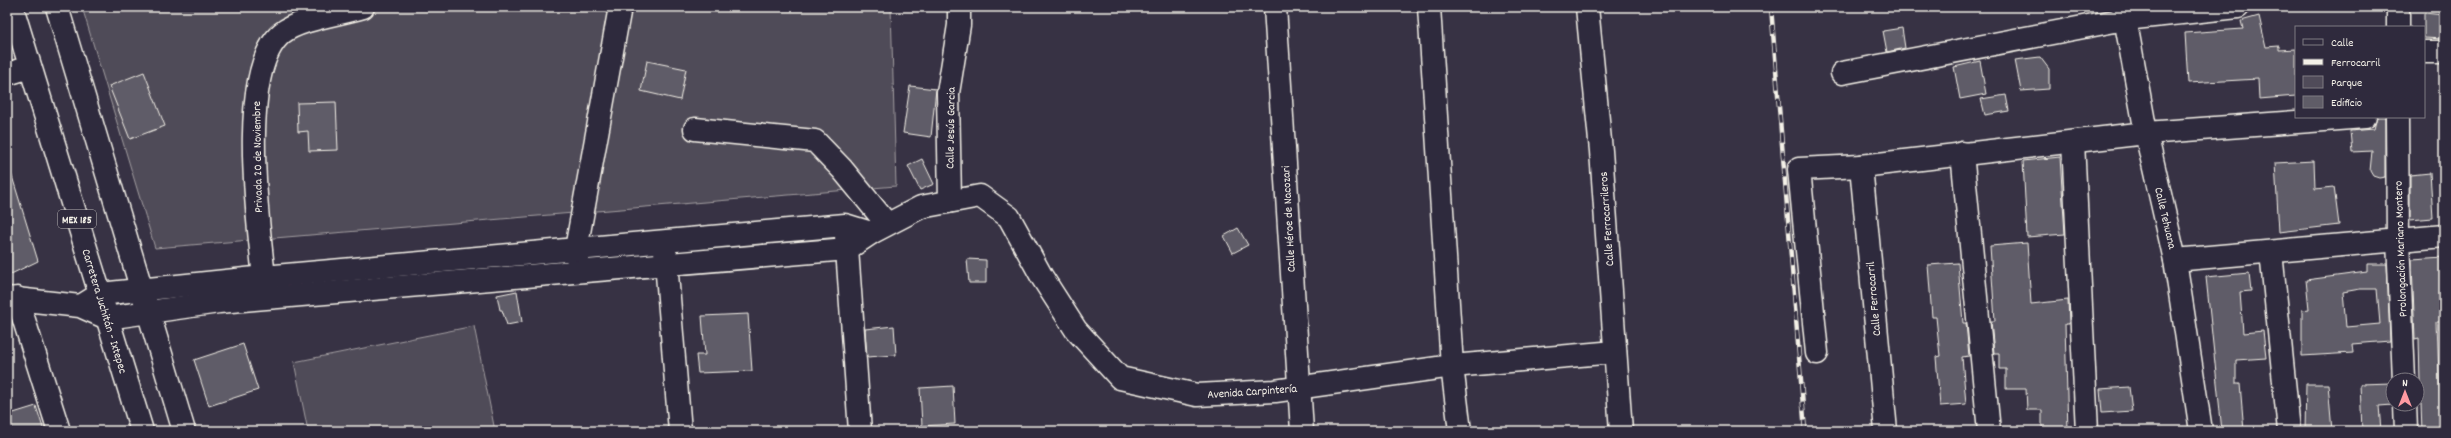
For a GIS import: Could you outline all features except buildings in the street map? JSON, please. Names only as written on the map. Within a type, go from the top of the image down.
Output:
[{"type":"street","name":"Carretera Juchitán - Ixtepec","points":[[12,7],[142,431]]},
{"type":"street","points":[[57,7],[184,431]]},
{"type":"street","name":"Privada 20 de Noviembre","points":[[264,277],[259,233],[254,125],[259,76],[266,53],[283,33],[308,21],[363,7]]},
{"type":"street","points":[[578,272],[576,249],[620,7]]},
{"type":"street","name":"Calle Jesús Garcia","points":[[950,201],[948,93],[959,26],[959,7]]},
{"type":"street","name":"Calle Héroe de Nacozari","points":[[1275,7],[1298,389],[1302,431]]},
{"type":"street","points":[[1429,7],[1452,366],[1460,431]]},
{"type":"street","name":"Calle Ferrocarrileros","points":[[1587,7],[1601,151],[1622,431]]},
{"type":"street","points":[[1842,74],[2124,13],[2238,7]]},
{"type":"street","points":[[2398,7],[2398,26]]},
{"type":"street","name":"Calle Tehuana","points":[[2124,13],[2146,133],[2176,260],[2201,431]]},
{"type":"street","points":[[2425,52],[2444,52]]},
{"type":"street","points":[[7,74],[30,67]]},
{"type":"street","points":[[1817,353],[1799,169],[1861,166],[1962,153],[2146,133],[2352,118]]},
{"type":"street","name":"Prolongación Mariano Montero","points":[[2397,118],[2398,240],[2404,372]]},
{"type":"street","points":[[695,129],[815,141],[879,228]]},
{"type":"street","points":[[2073,142],[2087,431]]},
{"type":"street","points":[[1962,153],[1989,431]]},
{"type":"street","name":"Calle Ferrocarril","points":[[1861,166],[1886,431]]},
{"type":"street","name":"Avenida Carpintería","points":[[950,201],[980,196],[1009,217],[1042,277],[1076,330],[1120,378],[1197,395],[1298,389],[1452,366],[1615,352]]},
{"type":"street","points":[[80,306],[100,294],[141,290],[218,292],[578,272],[847,249],[879,228],[921,207],[950,201]]},
{"type":"street","points":[[59,431],[12,298],[80,306],[108,318],[148,312],[264,277],[845,225],[879,228]]},
{"type":"street","points":[[845,225],[860,431]]},
{"type":"street","points":[[2176,260],[2444,236]]},
{"type":"street","points":[[665,241],[680,431]]},
{"type":"street","points":[[2272,252],[2289,431]]},
{"type":"street","points":[[2405,412],[2406,431]]},
{"type":"green space","points":[[82,7],[891,7],[896,186],[155,248]]},
{"type":"green space","points":[[474,326],[495,431],[308,431],[294,362]]},
{"type":"railway","points":[[1771,7],[1805,431]]}]
